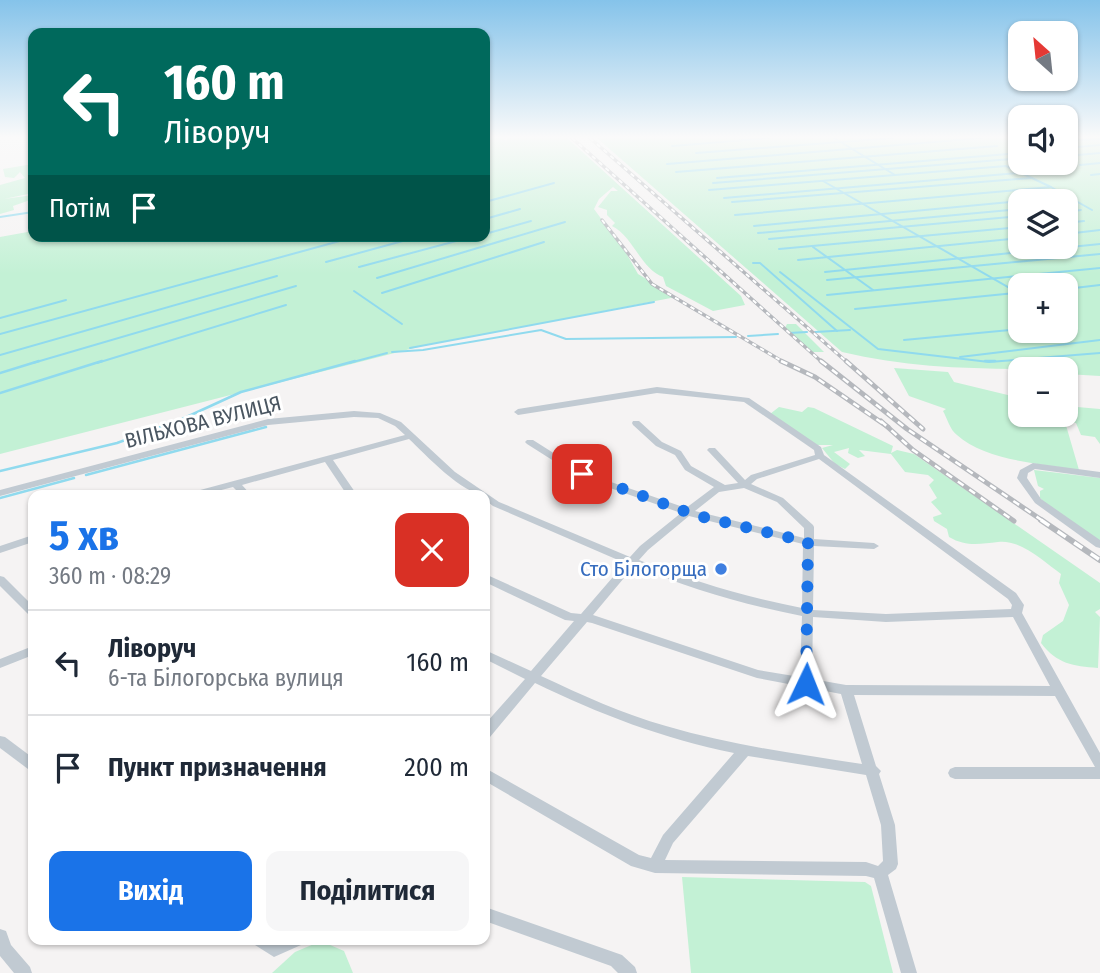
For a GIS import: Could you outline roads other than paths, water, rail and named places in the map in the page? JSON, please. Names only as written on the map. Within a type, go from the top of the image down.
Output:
[{"type":"street","points":[[519,412],[657,390],[746,400],[818,449],[820,456],[1012,596],[1018,605],[1016,613],[1100,765]]},
{"type":"street","name":"ВІЛЬХОВА ВУЛИЦЯ","points":[[0,493],[290,418],[354,414],[380,416],[398,424],[452,474],[474,490]]},
{"type":"street","points":[[636,423],[653,440],[678,453],[688,468],[722,486],[745,485],[754,477],[820,456]]},
{"type":"street","points":[[212,490],[411,436]]},
{"type":"street","points":[[530,442],[582,474],[687,512],[808,542],[874,546]]},
{"type":"street","points":[[712,450],[745,485],[780,500],[801,516],[809,527],[806,684]]},
{"type":"street","points":[[328,459],[349,490]]},
{"type":"street","points":[[1100,475],[1033,466],[1023,472],[1022,478],[1038,501],[1100,545]]},
{"type":"street","points":[[236,484],[241,490]]},
{"type":"street","points":[[490,727],[585,620],[631,562],[687,512],[722,486]]},
{"type":"street","name":"ВІЛЬХОВА ВУЛИЦЯ","points":[[490,501],[631,562],[755,601],[809,614],[865,617],[1016,613]]},
{"type":"street","points":[[0,550],[28,540]]},
{"type":"street","points":[[0,580],[28,607]]},
{"type":"street","points":[[490,580],[569,617],[593,619],[757,674],[806,684],[846,690],[1057,691]]},
{"type":"street","points":[[0,664],[28,652]]},
{"type":"street","points":[[490,656],[532,677],[667,732],[745,750],[874,771]]},
{"type":"street","points":[[846,690],[874,771],[888,825],[891,864],[880,873]]},
{"type":"street","points":[[0,741],[28,756]]},
{"type":"street","points":[[655,866],[668,839],[745,750]]},
{"type":"street","points":[[955,774],[1100,772]]},
{"type":"street","points":[[490,777],[636,861],[655,866],[866,869],[880,873]]},
{"type":"street","points":[[880,873],[909,973]]},
{"type":"street","points":[[490,916],[616,960],[629,973]]},
{"type":"street","points":[[1,946],[24,973]]},
{"type":"waterway","points":[[490,201],[553,183]]},
{"type":"waterway","points":[[709,190],[791,183]]},
{"type":"waterway","points":[[827,183],[836,188]]},
{"type":"waterway","points":[[836,188],[896,183]]},
{"type":"waterway","points":[[844,193],[964,183]]},
{"type":"waterway","points":[[1043,183],[1051,187]]},
{"type":"waterway","points":[[863,204],[1051,187]]},
{"type":"waterway","points":[[1051,187],[1092,210]]},
{"type":"waterway","points":[[724,198],[836,188]]},
{"type":"waterway","points":[[836,188],[844,193]]},
{"type":"waterway","points":[[732,202],[844,193]]},
{"type":"waterway","points":[[844,193],[863,204]]},
{"type":"waterway","points":[[881,214],[1008,202]]},
{"type":"waterway","points":[[735,215],[863,204]]},
{"type":"waterway","points":[[863,204],[881,214]]},
{"type":"waterway","points":[[490,218],[520,209]]},
{"type":"waterway","points":[[892,221],[1008,210]]},
{"type":"waterway","points":[[0,217],[28,213]]},
{"type":"waterway","points":[[754,226],[881,214]]},
{"type":"waterway","points":[[881,214],[892,221]]},
{"type":"waterway","points":[[903,227],[1008,217]]},
{"type":"waterway","points":[[490,233],[531,221]]},
{"type":"waterway","points":[[758,233],[892,221]]},
{"type":"waterway","points":[[892,221],[903,227]]},
{"type":"waterway","points":[[1078,222],[1084,221]]},
{"type":"waterway","points":[[377,278],[565,222]]},
{"type":"waterway","points":[[769,239],[903,227]]},
{"type":"waterway","points":[[903,227],[919,236]]},
{"type":"waterway","points":[[919,236],[1008,228]]},
{"type":"waterway","points":[[1078,233],[1100,230]]},
{"type":"waterway","points":[[779,249],[919,236]]},
{"type":"waterway","points":[[919,236],[937,246]]},
{"type":"waterway","points":[[937,246],[1008,239]]},
{"type":"waterway","points":[[0,334],[336,242]]},
{"type":"waterway","points":[[326,262],[399,242]]},
{"type":"waterway","points":[[359,267],[453,242]]},
{"type":"waterway","points":[[382,293],[544,242]]},
{"type":"waterway","points":[[958,258],[1100,244]]},
{"type":"waterway","points":[[827,257],[937,246]]},
{"type":"waterway","points":[[937,246],[958,258]]},
{"type":"waterway","points":[[813,247],[827,257]]},
{"type":"waterway","points":[[972,266],[1100,254]]},
{"type":"waterway","points":[[798,260],[827,257]]},
{"type":"waterway","points":[[827,257],[845,270]]},
{"type":"waterway","points":[[845,270],[958,258]]},
{"type":"waterway","points":[[958,258],[972,266]]},
{"type":"waterway","points":[[753,263],[760,263],[837,331]]},
{"type":"waterway","points":[[855,277],[972,266]]},
{"type":"waterway","points":[[972,266],[993,279]]},
{"type":"waterway","points":[[993,279],[1100,268]]},
{"type":"waterway","points":[[825,272],[845,270]]},
{"type":"waterway","points":[[845,270],[855,277]]},
{"type":"waterway","points":[[780,272],[878,349],[989,362],[1100,353]]},
{"type":"waterway","points":[[0,355],[277,276]]},
{"type":"waterway","points":[[827,280],[855,277]]},
{"type":"waterway","points":[[855,277],[873,290]]},
{"type":"waterway","points":[[827,295],[993,279]]},
{"type":"waterway","points":[[993,279],[1008,287]]},
{"type":"waterway","points":[[1078,288],[1100,285]]},
{"type":"waterway","points":[[33,363],[296,286]]},
{"type":"waterway","points":[[354,291],[402,324]]},
{"type":"waterway","points":[[855,309],[1008,294]]},
{"type":"waterway","points":[[0,318],[66,300]]},
{"type":"waterway","points":[[410,348],[654,302]]},
{"type":"waterway","points":[[97,363],[286,305]]},
{"type":"waterway","points":[[392,352],[423,350],[541,330],[566,339],[736,337]]},
{"type":"waterway","points":[[837,331],[850,330]]},
{"type":"waterway","points":[[904,340],[1008,330]]},
{"type":"waterway","points":[[815,332],[837,331]]},
{"type":"waterway","points":[[789,333],[807,332]]},
{"type":"waterway","points":[[748,336],[778,334]]},
{"type":"waterway","points":[[960,357],[1100,340]]},
{"type":"waterway","points":[[349,363],[387,353]]},
{"type":"waterway","points":[[0,373],[39,361]]},
{"type":"waterway","points":[[0,393],[102,361]]},
{"type":"waterway","points":[[0,471],[117,443],[180,420],[241,392],[355,361]]},
{"type":"waterway","points":[[985,361],[995,361]]},
{"type":"waterway","points":[[86,475],[266,427]]},
{"type":"waterway","points":[[30,490],[74,478]]},
{"type":"waterway","points":[[0,498],[28,490]]},
{"type":"railway","points":[[623,183],[823,363]]},
{"type":"railway","points":[[642,183],[848,363]]},
{"type":"railway","points":[[602,220],[652,284],[784,362]]},
{"type":"railway","points":[[821,361],[907,429],[1043,521]]},
{"type":"railway","points":[[846,361],[923,429]]},
{"type":"railway","points":[[784,362],[815,377],[886,426]]},
{"type":"railway","points":[[881,421],[886,426]]},
{"type":"railway","points":[[886,426],[913,450],[1014,521]]},
{"type":"railway","points":[[1041,520],[1100,560]]},
{"type":"place","name":"Сто Білогорща","points":[[721,569]]}]
